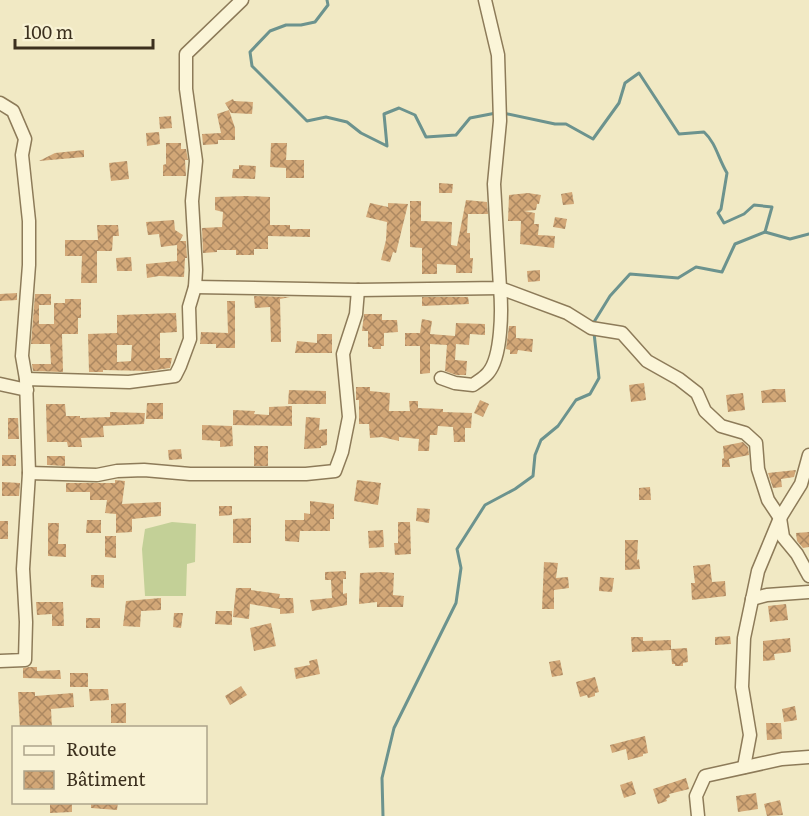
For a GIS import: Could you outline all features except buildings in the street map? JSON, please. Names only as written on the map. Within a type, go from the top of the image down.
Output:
[{"type":"street","points":[[0,384],[129,382],[175,376],[190,339],[189,307],[195,287],[192,201],[196,161],[186,89],[186,54],[242,0]]},
{"type":"street","points":[[441,378],[455,383],[473,385],[489,372],[498,354],[502,303],[494,184],[500,121],[498,55],[485,0]]},
{"type":"street","points":[[0,103],[13,111],[25,139],[22,155],[28,221],[28,265],[22,356],[26,384],[29,473],[23,569],[26,622],[25,660],[0,661]]},
{"type":"street","points":[[195,287],[358,290],[500,288],[567,313],[596,329],[622,333],[647,361],[679,379],[697,393],[705,411],[721,426],[745,433],[756,443],[758,469],[768,500],[780,518],[783,537],[798,554],[809,576]]},
{"type":"street","points":[[29,473],[97,475],[117,471],[144,470],[190,474],[306,474],[335,471],[342,452],[349,417],[343,354],[356,314],[358,290]]},
{"type":"street","points":[[744,767],[750,735],[742,687],[744,638],[759,571],[780,518],[801,484],[809,455]]},
{"type":"street","points":[[753,599],[767,595],[809,592]]},
{"type":"street","points":[[698,816],[696,796],[705,776],[782,759],[809,757]]},
{"type":"green space","points":[[172,522],[196,524],[195,562],[187,564],[186,596],[145,596],[142,549],[145,529]]},
{"type":"waterway","points":[[327,0],[328,5],[315,22],[286,25],[270,31],[250,52],[252,66],[307,121],[326,117],[347,122],[361,133],[387,146],[384,114],[399,108],[415,115],[426,137],[456,135],[470,118],[496,113]]},
{"type":"waterway","points":[[503,113],[555,124],[566,124],[593,139],[619,103],[625,83],[639,73],[679,134],[704,132],[714,146],[727,173],[721,209],[718,213],[724,223],[744,214],[754,205],[772,207],[765,232]]},
{"type":"waterway","points":[[594,326],[594,322],[610,296],[630,274],[678,278],[696,267],[722,272],[735,244],[765,232],[790,239],[809,234]]},
{"type":"waterway","points":[[383,816],[382,778],[394,728],[456,603],[461,568],[457,549],[485,505],[515,489],[533,476],[535,455],[541,440],[558,426],[576,400],[590,394],[599,378],[594,333]]}]
